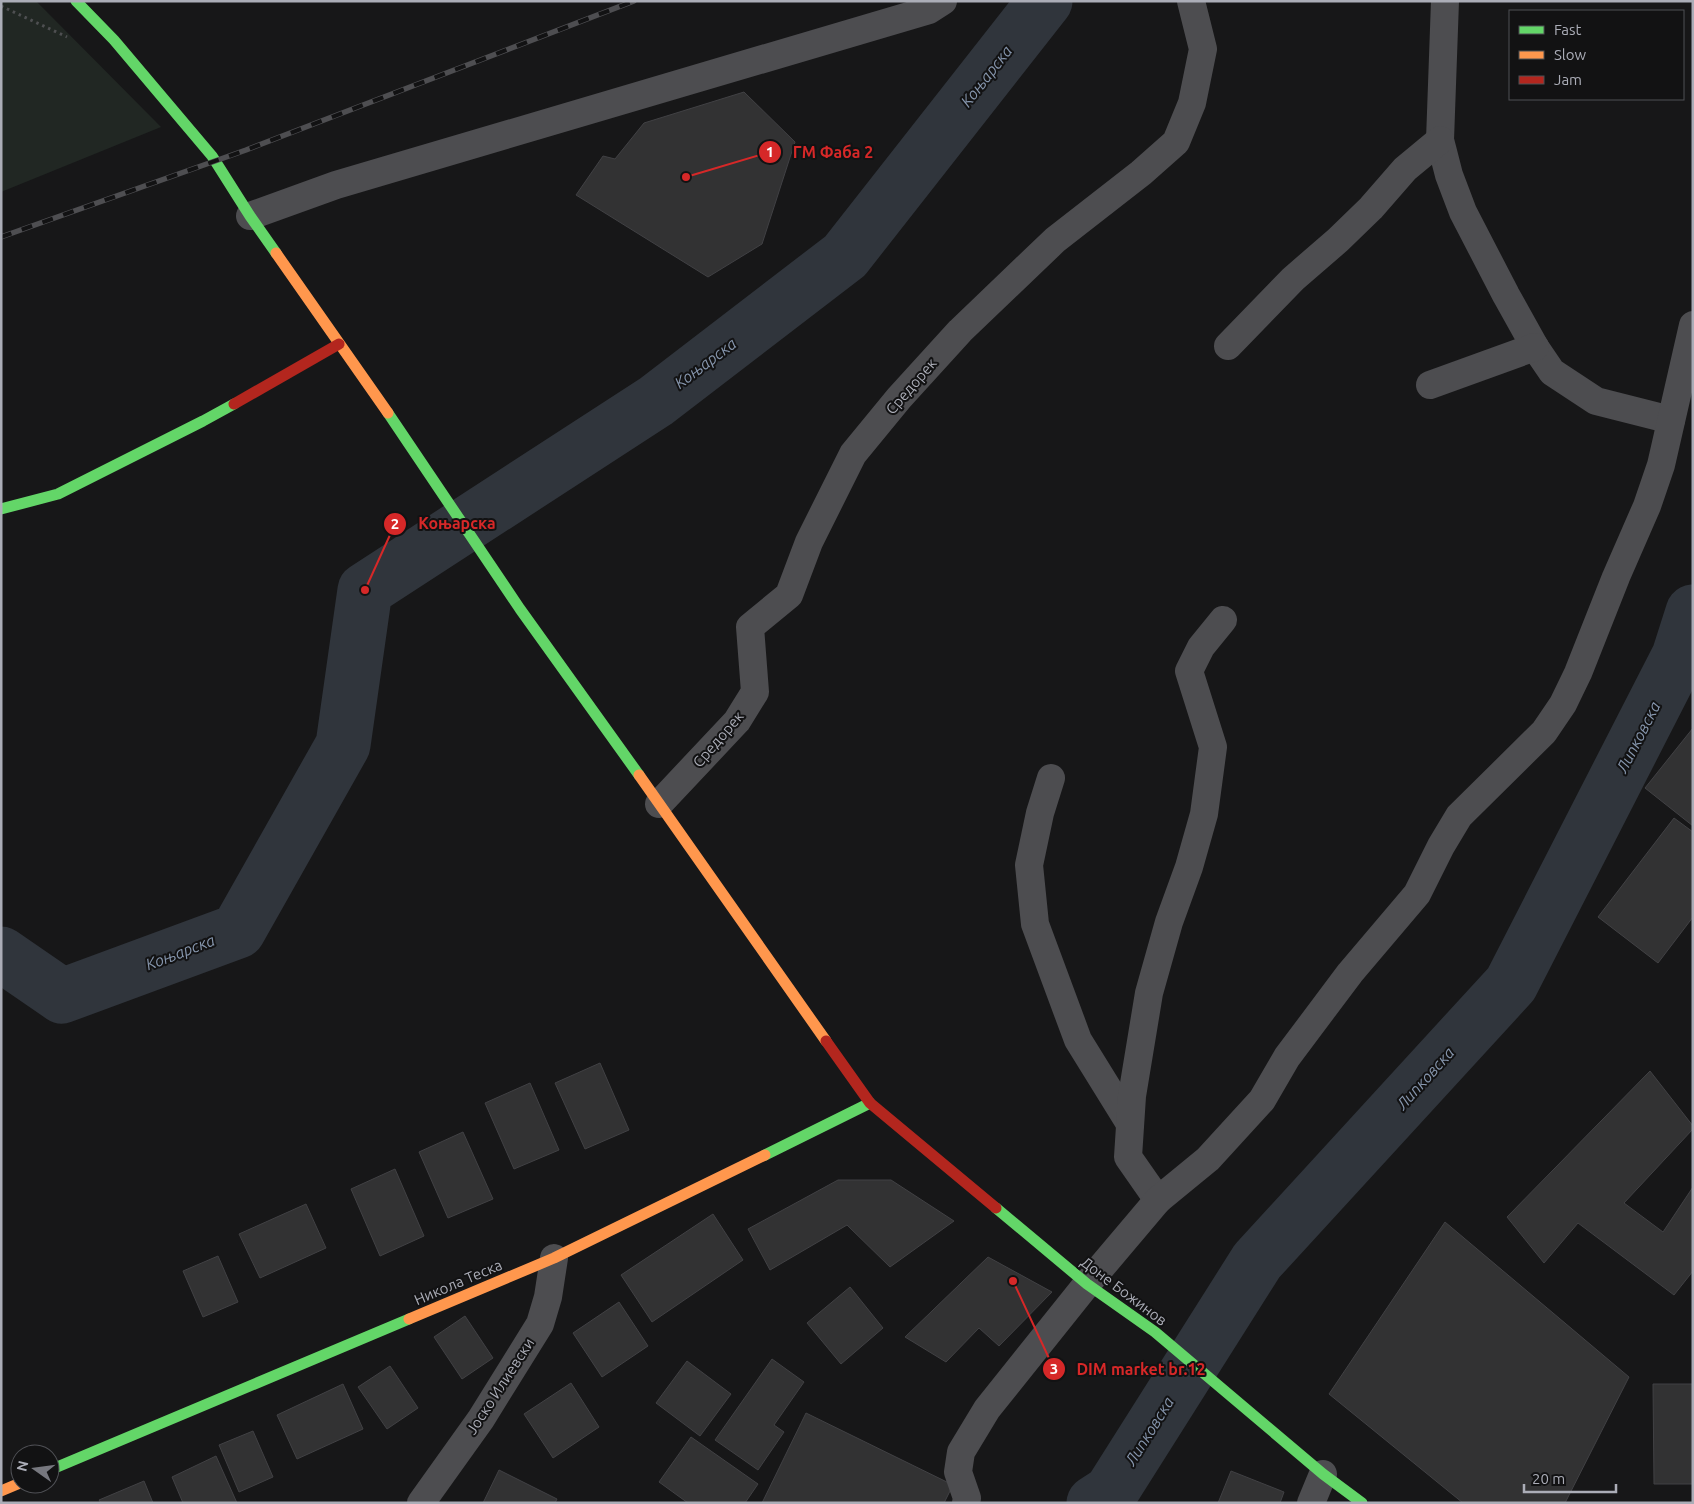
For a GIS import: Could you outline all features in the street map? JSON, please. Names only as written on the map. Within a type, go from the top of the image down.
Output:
[{"type":"street","name":"Доне Божинов","points":[[76,1],[114,40],[212,156],[250,216],[408,442],[520,609],[870,1103],[1086,1284],[1155,1332],[1323,1474],[1362,1503]]},
{"type":"street","points":[[250,216],[336,185],[929,10],[943,1]]},
{"type":"street","name":"Средорек","points":[[659,804],[737,721],[755,692],[750,627],[789,595],[809,542],[854,454],[899,398],[974,318],[1054,240],[1141,173],[1176,142],[1192,103],[1203,49],[1191,1]]},
{"type":"street","points":[[1445,1],[1440,140],[1449,175],[1463,212],[1535,347],[1552,372],[1596,401],[1671,420]]},
{"type":"street","points":[[1228,346],[1293,279],[1371,208],[1405,169],[1440,140]]},
{"type":"street","points":[[966,1503],[967,1498],[958,1472],[961,1452],[987,1409],[1086,1284],[1158,1200],[1208,1159],[1262,1100],[1287,1057],[1350,973],[1417,894],[1440,846],[1459,816],[1544,732],[1563,704],[1578,674],[1616,577],[1647,506],[1661,465],[1693,325]]},
{"type":"street","points":[[1,509],[58,494],[203,421],[339,344]]},
{"type":"street","points":[[1430,385],[1535,347]]},
{"type":"street","points":[[1158,1200],[1128,1157],[1132,1096],[1149,993],[1169,922],[1189,868],[1204,814],[1213,747],[1189,671],[1201,646],[1223,620]]},
{"type":"street","points":[[1051,778],[1040,813],[1029,866],[1035,924],[1078,1040],[1130,1124]]},
{"type":"street","name":"Никола Теска","points":[[60,1466],[554,1258],[870,1103]]},
{"type":"street","name":"Јоско Илиевски","points":[[421,1503],[481,1419],[540,1324],[548,1296],[554,1258]]},
{"type":"street","points":[[1311,1503],[1323,1474]]},
{"type":"path","points":[[1,6],[73,40],[98,48],[114,40]]},
{"type":"shaded area","points":[[1,1],[36,1],[161,127],[1,192]]},
{"type":"building","points":[[744,92],[795,142],[762,244],[708,277],[576,195],[603,156],[615,159],[644,123]]},
{"type":"building","points":[[1693,728],[1693,826],[1645,788]]},
{"type":"building","points":[[1674,818],[1693,832],[1693,917],[1658,963],[1598,917]]},
{"type":"building","points":[[600,1063],[629,1130],[585,1149],[555,1083]]},
{"type":"building","points":[[1650,1071],[1693,1126],[1693,1129],[1624,1203],[1663,1232],[1693,1187],[1693,1271],[1674,1295],[1578,1223],[1544,1263],[1507,1217]]},
{"type":"building","points":[[530,1083],[559,1150],[514,1169],[485,1103]]},
{"type":"building","points":[[463,1132],[493,1199],[448,1218],[419,1152]]},
{"type":"building","points":[[395,1169],[424,1236],[380,1256],[351,1189]]},
{"type":"building","points":[[838,1180],[891,1180],[954,1221],[890,1267],[847,1225],[770,1270],[748,1229]]},
{"type":"building","points":[[306,1204],[326,1248],[260,1278],[239,1234]]},
{"type":"building","points":[[713,1214],[743,1260],[652,1322],[621,1275]]},
{"type":"building","points":[[1445,1222],[1629,1377],[1565,1503],[1463,1503],[1329,1394]]},
{"type":"building","points":[[218,1256],[238,1302],[203,1317],[183,1271]]},
{"type":"building","points":[[988,1257],[1052,1292],[999,1346],[979,1328],[946,1362],[905,1337]]},
{"type":"building","points":[[850,1287],[883,1328],[841,1364],[807,1323]]},
{"type":"building","points":[[619,1302],[648,1346],[602,1377],[573,1333]]},
{"type":"building","points":[[465,1316],[493,1358],[462,1379],[434,1337]]},
{"type":"building","points":[[772,1359],[804,1382],[774,1425],[784,1432],[758,1470],[715,1440]]},
{"type":"building","points":[[687,1361],[731,1394],[700,1436],[656,1403]]},
{"type":"building","points":[[390,1366],[418,1408],[387,1429],[358,1387]]},
{"type":"building","points":[[571,1383],[599,1427],[553,1458],[524,1414]]},
{"type":"building","points":[[343,1384],[363,1429],[297,1459],[277,1415]]},
{"type":"building","points":[[1653,1384],[1693,1384],[1693,1484],[1654,1484]]},
{"type":"building","points":[[806,1413],[953,1485],[944,1503],[762,1503]]},
{"type":"building","points":[[253,1431],[273,1477],[239,1492],[219,1445]]},
{"type":"building","points":[[691,1437],[758,1484],[745,1503],[688,1503],[659,1482]]},
{"type":"building","points":[[216,1456],[237,1503],[183,1503],[172,1477]]},
{"type":"building","points":[[499,1470],[557,1499],[555,1503],[483,1503]]},
{"type":"building","points":[[1231,1471],[1284,1492],[1280,1503],[1218,1503]]},
{"type":"building","points":[[144,1481],[153,1503],[101,1503],[99,1500]]},
{"type":"waterway","name":"Коњарска","points":[[1,954],[62,996],[238,931],[343,745],[365,590],[656,401],[845,256],[1045,1]]},
{"type":"waterway","name":"Липковска","points":[[1094,1503],[1111,1492],[1257,1261],[1511,984],[1679,656],[1693,612]]},
{"type":"railway","points":[[1,237],[246,150],[634,1]]},
{"type":"traffic: fast","points":[[76,1],[114,40],[212,156],[276,253]]},
{"type":"traffic: fast","points":[[1,509],[58,494],[234,404]]},
{"type":"traffic: fast","points":[[388,413],[520,609],[639,775]]},
{"type":"traffic: fast","points":[[765,1155],[870,1103]]},
{"type":"traffic: fast","points":[[996,1208],[1087,1284],[1155,1332],[1323,1474],[1362,1503]]},
{"type":"traffic: fast","points":[[60,1466],[409,1319]]},
{"type":"traffic: slow","points":[[276,253],[388,413]]},
{"type":"traffic: slow","points":[[639,775],[826,1041]]},
{"type":"traffic: slow","points":[[409,1319],[554,1258],[765,1155]]},
{"type":"traffic: slow","points":[[1,1491],[10,1487]]},
{"type":"traffic: jam","points":[[234,404],[339,344]]},
{"type":"traffic: jam","points":[[826,1041],[870,1103],[996,1208]]},
{"type":"place","name":"ГМ Фаба 2","points":[[686,177]]},
{"type":"place","name":"Коњарска","points":[[365,590]]},
{"type":"place","name":"DIM market br.12","points":[[1013,1281]]}]
